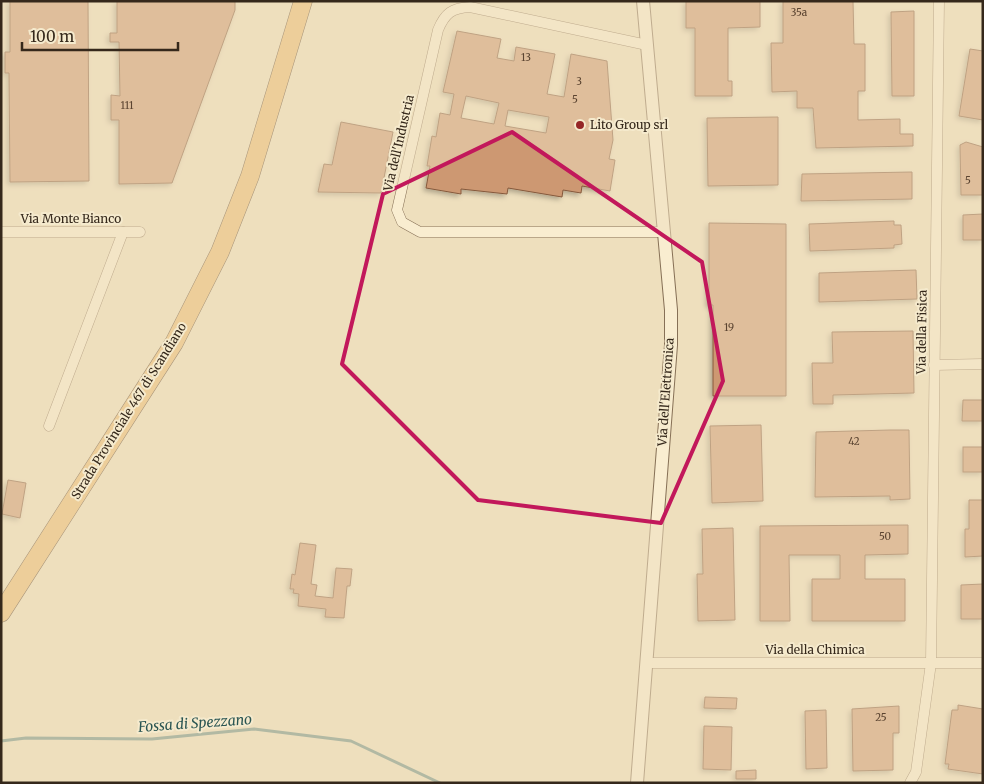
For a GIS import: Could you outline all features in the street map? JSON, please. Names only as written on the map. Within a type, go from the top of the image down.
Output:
[{"type":"highway","name":"Strada Provinciale 467 di Scandiano","points":[[1,612],[174,343],[216,260],[250,176],[303,1]]},
{"type":"street","name":"Via dell'Elettronica","points":[[637,783],[670,345],[671,310],[643,1]]},
{"type":"street","name":"Via della Fisica","points":[[910,783],[916,772],[932,663],[938,1]]},
{"type":"street","name":"Via dell'Industria","points":[[647,45],[470,7],[454,8],[443,18],[438,30],[397,210],[402,222],[420,232],[664,232]]},
{"type":"street","name":"Via Monte Bianco","points":[[1,232],[140,232]]},
{"type":"street","points":[[48,426],[123,232]]},
{"type":"street","points":[[934,364],[983,364]]},
{"type":"street","name":"Via della Chimica","points":[[646,663],[983,663]]},
{"type":"highlighted area","points":[[512,132],[702,262],[723,381],[661,523],[478,500],[342,364],[383,194]]},
{"type":"building","points":[[10,1],[88,1],[89,181],[10,182],[9,73],[5,73],[5,52],[10,52]]},
{"type":"building","points":[[117,1],[235,1],[235,10],[172,183],[119,184],[119,120],[111,120],[111,95],[120,96],[119,42],[110,42],[110,33],[117,33]]},
{"type":"building","points":[[686,1],[760,1],[760,27],[728,28],[728,81],[732,81],[732,96],[695,96],[695,28],[686,28]]},
{"type":"building","points":[[783,1],[853,1],[854,44],[865,44],[865,91],[858,91],[858,120],[900,119],[900,134],[913,134],[913,146],[816,148],[813,108],[797,108],[797,91],[772,92],[771,43],[783,43]]},
{"type":"building","points":[[914,11],[914,96],[892,96],[891,12]]},
{"type":"building","name":"Lito Group srl","points":[[457,31],[501,39],[497,58],[514,61],[516,47],[555,54],[547,94],[564,97],[571,54],[607,61],[613,140],[609,159],[615,160],[610,191],[582,186],[581,193],[563,190],[562,197],[508,188],[507,194],[461,189],[461,194],[426,188],[430,166],[427,166],[432,136],[436,137],[440,113],[450,115],[454,94],[443,92]],"holes":[[[466,96],[499,103],[494,124],[461,118]],[[508,110],[549,117],[546,133],[505,126]]]},
{"type":"building","points":[[970,49],[983,51],[983,120],[959,116]]},
{"type":"building","points":[[778,117],[778,185],[708,186],[707,118]]},
{"type":"building","points":[[341,122],[393,132],[381,193],[318,192],[324,164],[332,165]]},
{"type":"building","points":[[966,142],[983,147],[983,195],[961,195],[960,145]]},
{"type":"building","points":[[912,172],[912,199],[801,201],[802,174]]},
{"type":"building","points":[[983,214],[983,240],[963,240],[963,215]]},
{"type":"building","points":[[894,221],[894,225],[901,225],[902,244],[894,245],[894,248],[810,251],[809,224]]},
{"type":"building","points":[[709,223],[786,224],[786,396],[713,396],[713,305],[709,305]]},
{"type":"building","points":[[916,270],[917,299],[819,302],[819,273]]},
{"type":"building","points":[[913,331],[914,393],[833,395],[833,404],[813,404],[812,363],[833,363],[832,332]]},
{"type":"building","points":[[963,400],[983,400],[983,421],[962,421]]},
{"type":"building","points":[[761,425],[763,501],[712,503],[710,426]]},
{"type":"building","points":[[909,430],[910,499],[890,500],[890,496],[815,497],[816,432]]},
{"type":"building","points":[[963,447],[983,447],[983,472],[963,472]]},
{"type":"building","points":[[8,480],[26,483],[20,518],[2,514]]},
{"type":"building","points":[[969,500],[983,500],[983,556],[965,557],[965,529],[969,529]]},
{"type":"building","points":[[908,525],[908,554],[865,555],[865,579],[905,579],[905,621],[812,621],[812,579],[840,579],[840,555],[789,555],[790,621],[760,621],[760,526]]},
{"type":"building","points":[[733,528],[735,620],[698,621],[697,574],[703,574],[702,529]]},
{"type":"building","points":[[300,543],[316,545],[311,584],[317,585],[315,596],[333,598],[336,568],[352,569],[350,586],[347,586],[344,618],[325,617],[326,609],[298,606],[299,594],[293,593],[294,589],[290,589],[292,574],[295,575]]},
{"type":"building","points":[[983,584],[983,619],[961,619],[961,585]]},
{"type":"building","points":[[705,697],[737,698],[736,709],[704,708]]},
{"type":"building","points":[[958,705],[983,709],[983,774],[948,769],[949,764],[945,764],[952,710],[958,710]]},
{"type":"building","points":[[899,706],[899,733],[893,733],[893,770],[853,771],[852,709]]},
{"type":"building","points":[[826,710],[827,768],[806,769],[805,711]]},
{"type":"building","points":[[704,726],[732,727],[731,770],[703,769]]},
{"type":"building","points":[[756,770],[756,779],[736,779],[736,771]]},
{"type":"waterway","name":"Fossa di Spezzano","points":[[1,741],[26,738],[152,739],[254,729],[351,741],[440,783]]},
{"type":"place","name":"Lito Group srl","points":[[580,125]]}]
